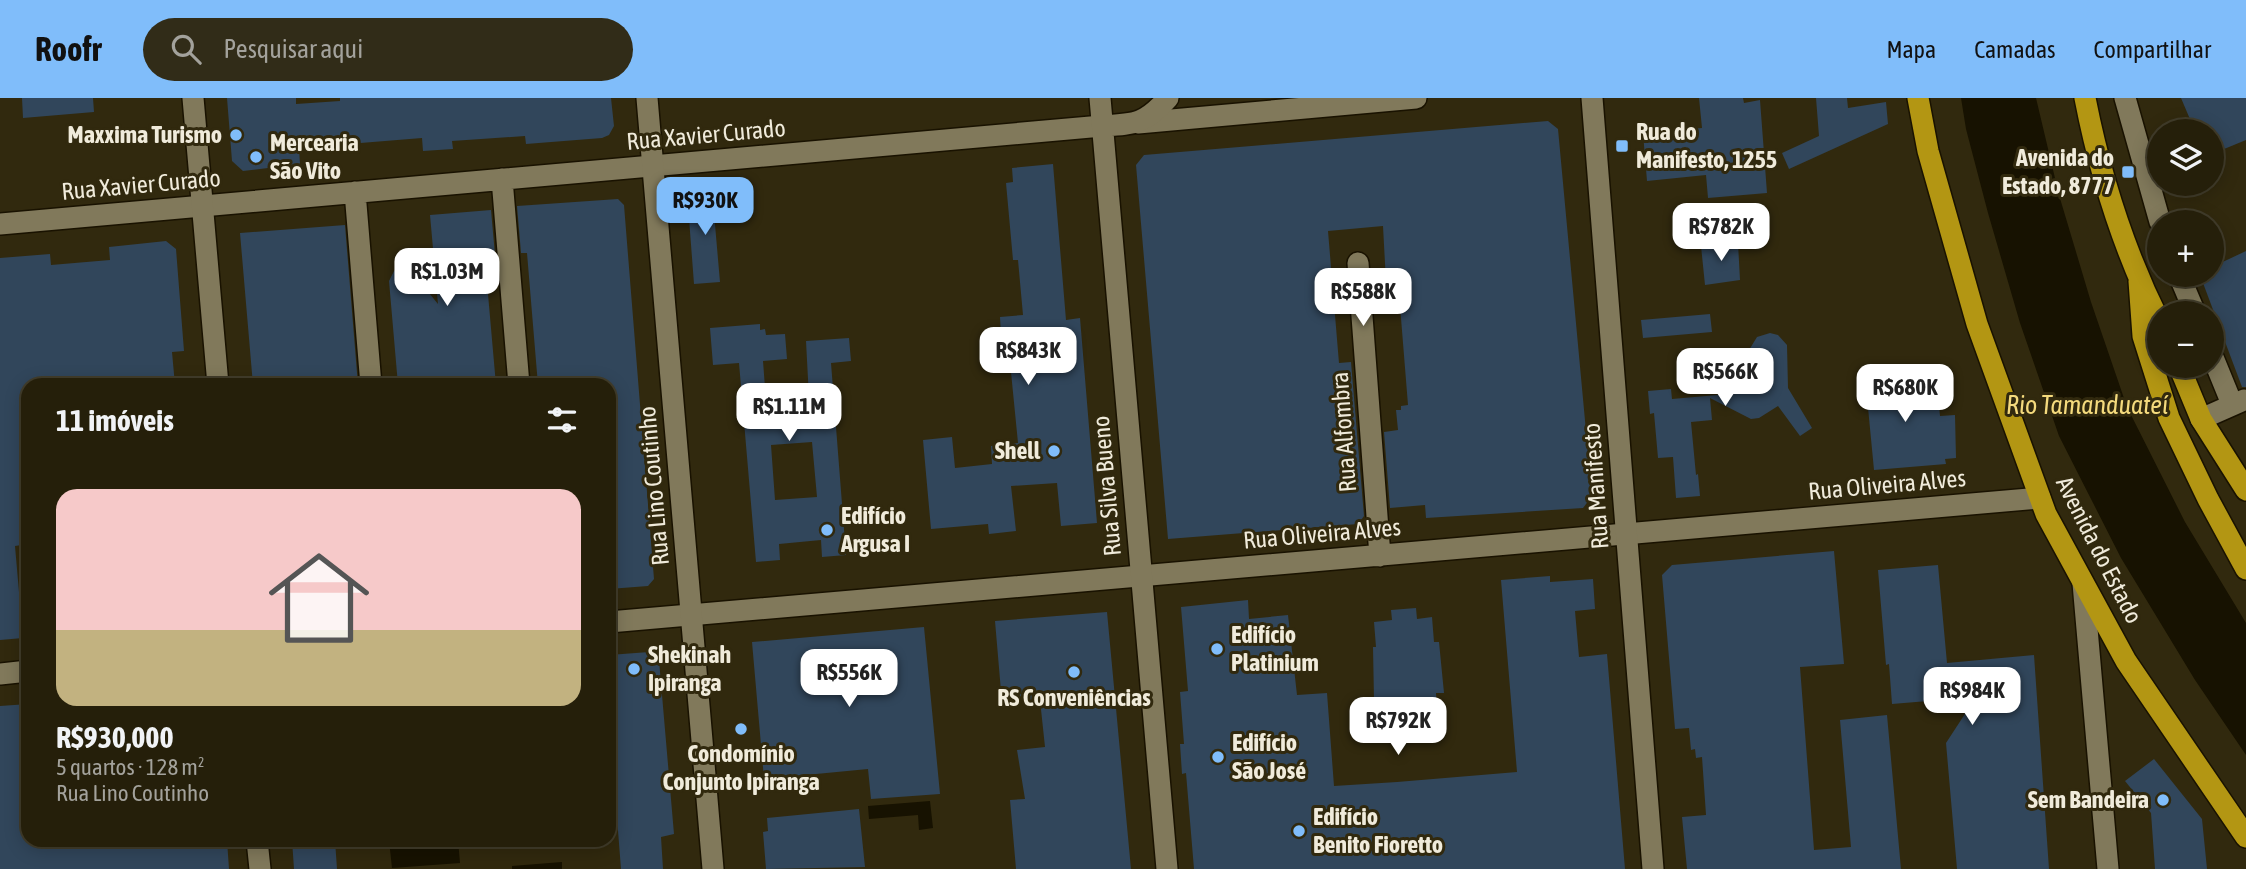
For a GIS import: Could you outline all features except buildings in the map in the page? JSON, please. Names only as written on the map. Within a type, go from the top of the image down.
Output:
[{"type":"highway","name":"Avenida do Estado","points":[[1918,98],[1928,151],[1977,324],[2046,514],[2126,661],[2246,837]]},
{"type":"highway","points":[[2085,98],[2094,147],[2139,281],[2149,301]]},
{"type":"highway","points":[[2139,281],[2143,336],[2169,418],[2246,569]]},
{"type":"highway","points":[[2184,378],[2201,419],[2246,490]]},
{"type":"street","points":[[193,98],[217,378]]},
{"type":"street","name":"Rua Lino Coutinho","points":[[648,98],[713,869]]},
{"type":"street","name":"Rua Silva Bueno","points":[[1100,98],[1167,869]]},
{"type":"street","points":[[1138,123],[1155,112],[1168,98]]},
{"type":"street","name":"Rua Xavier Curado","points":[[0,224],[1416,98]]},
{"type":"street","name":"Rua Manifesto","points":[[1592,98],[1653,869]]},
{"type":"street","points":[[2124,98],[2157,210]]},
{"type":"street","points":[[502,179],[518,378]]},
{"type":"street","points":[[355,192],[370,378]]},
{"type":"street","name":"Rua Alfombra","points":[[1358,263],[1380,556]]},
{"type":"street","points":[[2201,419],[2239,402],[2224,376]]},
{"type":"street","name":"Rua Oliveira Alves","points":[[616,621],[2040,498]]},
{"type":"street","points":[[2083,580],[2108,869]]},
{"type":"street","points":[[0,674],[21,672]]},
{"type":"street","points":[[258,847],[260,869]]},
{"type":"water","name":"Rio Tamanduateí","points":[[1961,98],[2036,98],[2059,195],[2091,302],[2127,407],[2185,522],[2246,623],[2246,755],[2195,680],[2121,558],[2059,436],[2020,323],[1988,213],[1966,129]]},
{"type":"water","points":[[930,801],[933,828],[919,830],[918,815],[869,819],[868,806]]},
{"type":"water","points":[[390,847],[459,847],[460,863],[392,868]]},
{"type":"water","points":[[562,862],[562,869],[512,869],[512,866]]},
{"type":"place","name":"Maxxima Turismo","points":[[236,135]]},
{"type":"place","name":"Rua do Manifesto, 1255","points":[[1622,146]]},
{"type":"place","name":"Mercearia São Vito","points":[[256,157]]},
{"type":"place","name":"Avenida do Estado, 8777","points":[[2128,172]]},
{"type":"place","name":"Shell","points":[[1054,451]]},
{"type":"place","name":"Edifício Argusa I","points":[[827,530]]},
{"type":"place","name":"Edifício Platinium","points":[[1217,649]]},
{"type":"place","name":"Shekinah Ipiranga","points":[[634,669]]},
{"type":"place","name":"RS Conveniências","points":[[1074,672]]},
{"type":"place","name":"Condomínio Conjunto Ipiranga","points":[[741,729]]},
{"type":"place","name":"Edifício São José","points":[[1218,757]]},
{"type":"place","name":"Sem Bandeira","points":[[2163,800]]},
{"type":"place","name":"Edifício Benito Fioretto","points":[[1299,831]]}]
